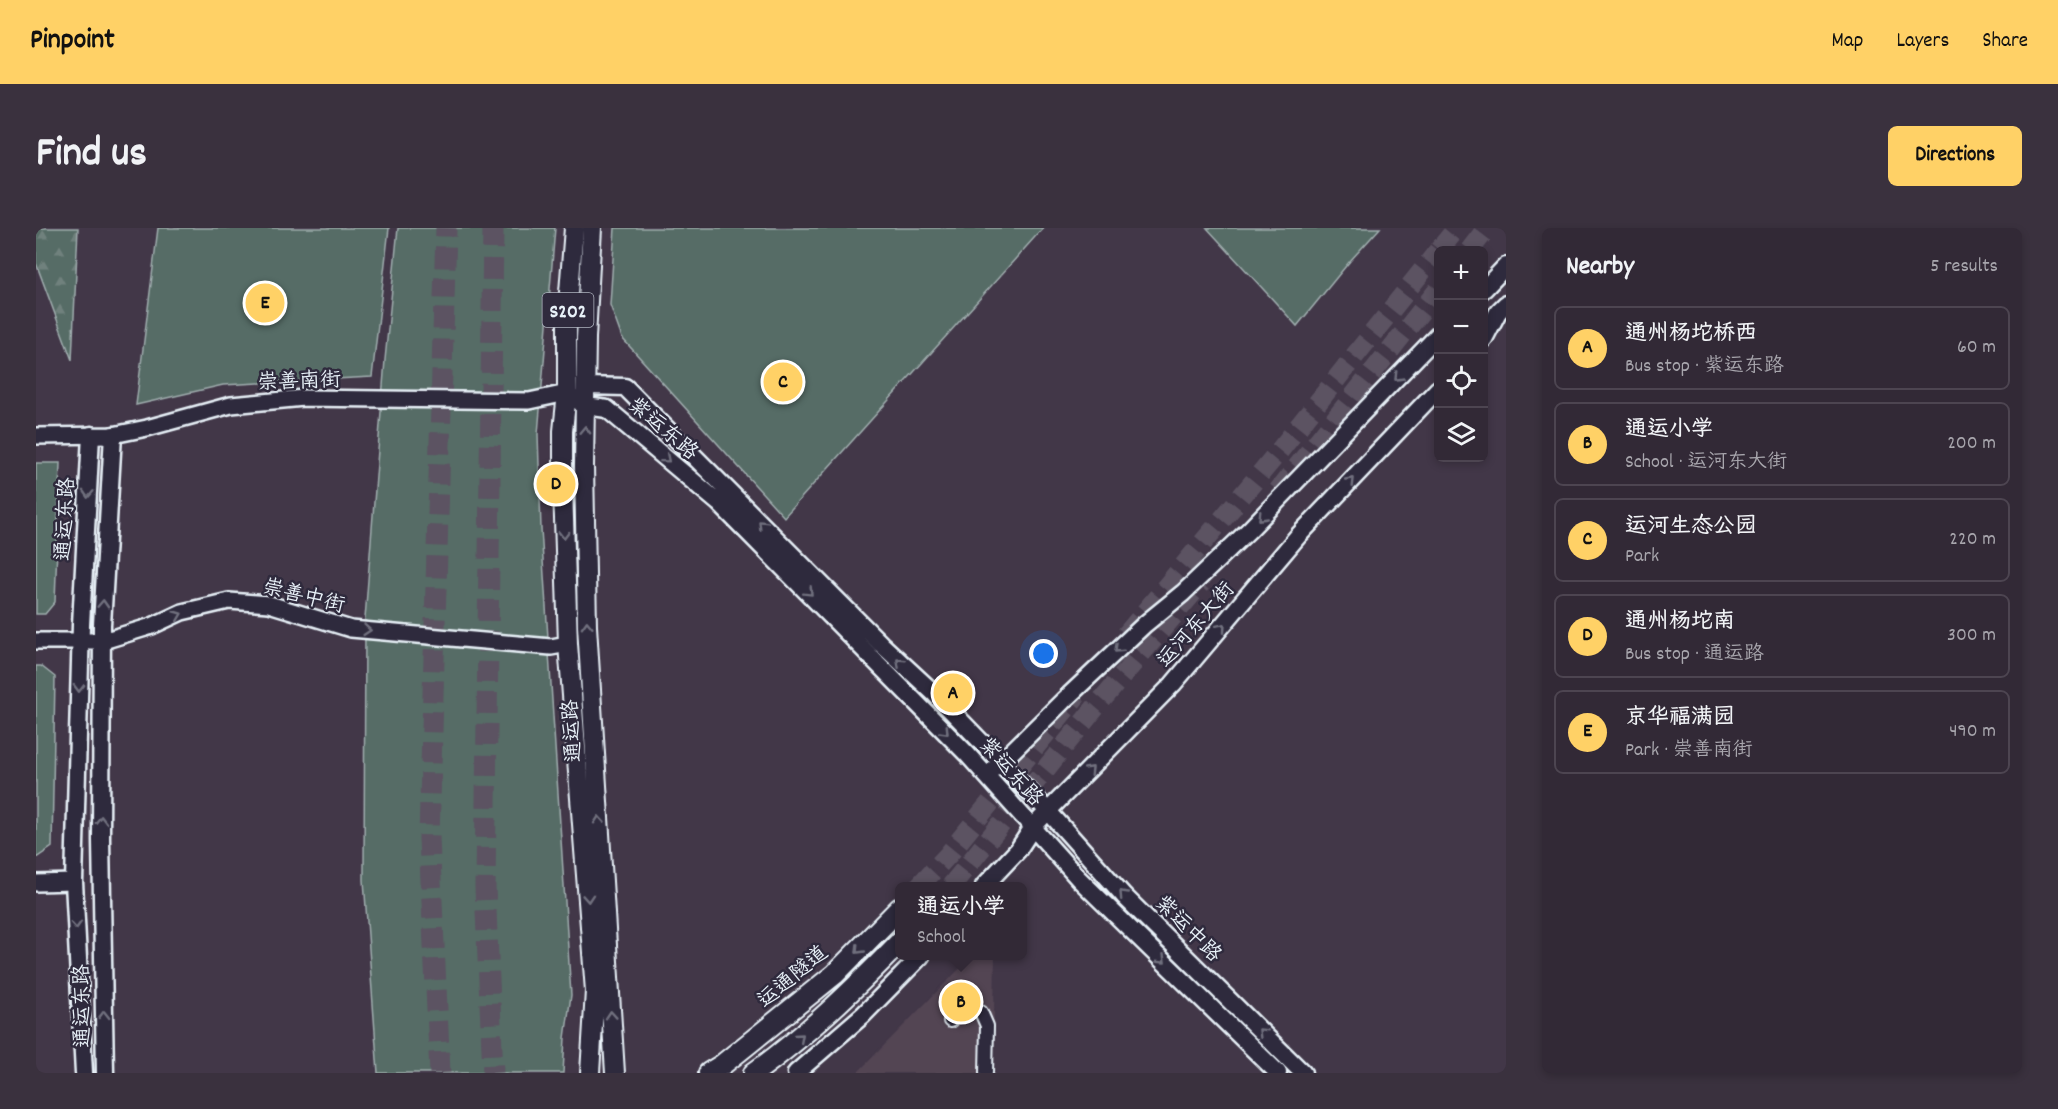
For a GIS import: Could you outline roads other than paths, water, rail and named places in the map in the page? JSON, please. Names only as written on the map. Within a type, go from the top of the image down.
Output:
[{"type":"highway","name":"运通隧道","points":[[709,1073],[835,974],[895,913]]},
{"type":"highway","points":[[754,1073],[782,1053],[848,995],[895,947]]},
{"type":"main road","name":"S202","points":[[567,393],[567,318],[574,228]]},
{"type":"main road","name":"S202","points":[[586,386],[586,338],[592,228]]},
{"type":"main road","points":[[1488,285],[1506,266]]},
{"type":"main road","points":[[1488,332],[1498,312],[1506,304]]},
{"type":"main road","points":[[1488,336],[1506,320]]},
{"type":"main road","name":"运河东大街","points":[[986,775],[1145,624],[1183,593],[1249,530],[1434,339]]},
{"type":"main road","name":"紫运东路","points":[[567,393],[586,386],[625,387],[1048,811]]},
{"type":"main road","name":"通运路","points":[[586,386],[584,466],[587,626],[615,1073]]},
{"type":"main road","name":"紫运东路","points":[[567,393],[586,406],[606,409],[719,503],[863,646],[1033,827]]},
{"type":"main road","name":"通运路","points":[[567,393],[563,431],[563,487],[568,644],[595,991],[590,1073]]},
{"type":"main road","name":"运河东大街","points":[[988,882],[1018,850],[1033,827],[1173,684],[1298,536],[1434,393]]},
{"type":"main road","name":"通运东路","points":[[84,1073],[74,882],[80,641],[91,435]]},
{"type":"main road","name":"通运东路","points":[[105,1073],[101,839],[103,613],[113,435]]},
{"type":"main road","name":"紫运中路","points":[[1048,811],[1124,896],[1303,1073]]},
{"type":"main road","name":"紫运中路","points":[[1033,827],[1079,879],[1278,1073]]},
{"type":"main road","points":[[796,1073],[863,1016],[917,960]]},
{"type":"street","name":"崇善南街","points":[[36,436],[113,435],[231,405],[271,400],[304,398],[529,401],[567,393]]},
{"type":"street","name":"崇善中街","points":[[36,641],[103,641],[152,626],[182,612],[229,601],[269,604],[351,629],[551,647],[568,644]]},
{"type":"street","points":[[36,883],[74,882]]},
{"type":"street","points":[[950,1021],[962,1011],[972,1008],[981,1012],[987,1026],[986,1073]]},
{"type":"tunnel","points":[[440,1073],[429,838],[446,228]]},
{"type":"tunnel","points":[[493,228],[485,887],[493,1073]]},
{"type":"tunnel","points":[[1442,246],[1457,228]]},
{"type":"tunnel","points":[[1473,246],[1487,228]]},
{"type":"tunnel","points":[[1126,635],[1280,450],[1434,256]]},
{"type":"tunnel","points":[[1278,491],[1434,295]]},
{"type":"tunnel","points":[[954,882],[1095,708],[1201,583]]},
{"type":"tunnel","points":[[923,882],[948,855],[1077,695]]},
{"type":"place","name":"京华福满园","points":[[265,303]]},
{"type":"place","name":"运河生态公园","points":[[783,382]]},
{"type":"place","name":"通州杨坨南","points":[[556,484]]},
{"type":"place","name":"通州杨坨桥西","points":[[953,693]]},
{"type":"place","name":"通运小学","points":[[961,1002]]}]
